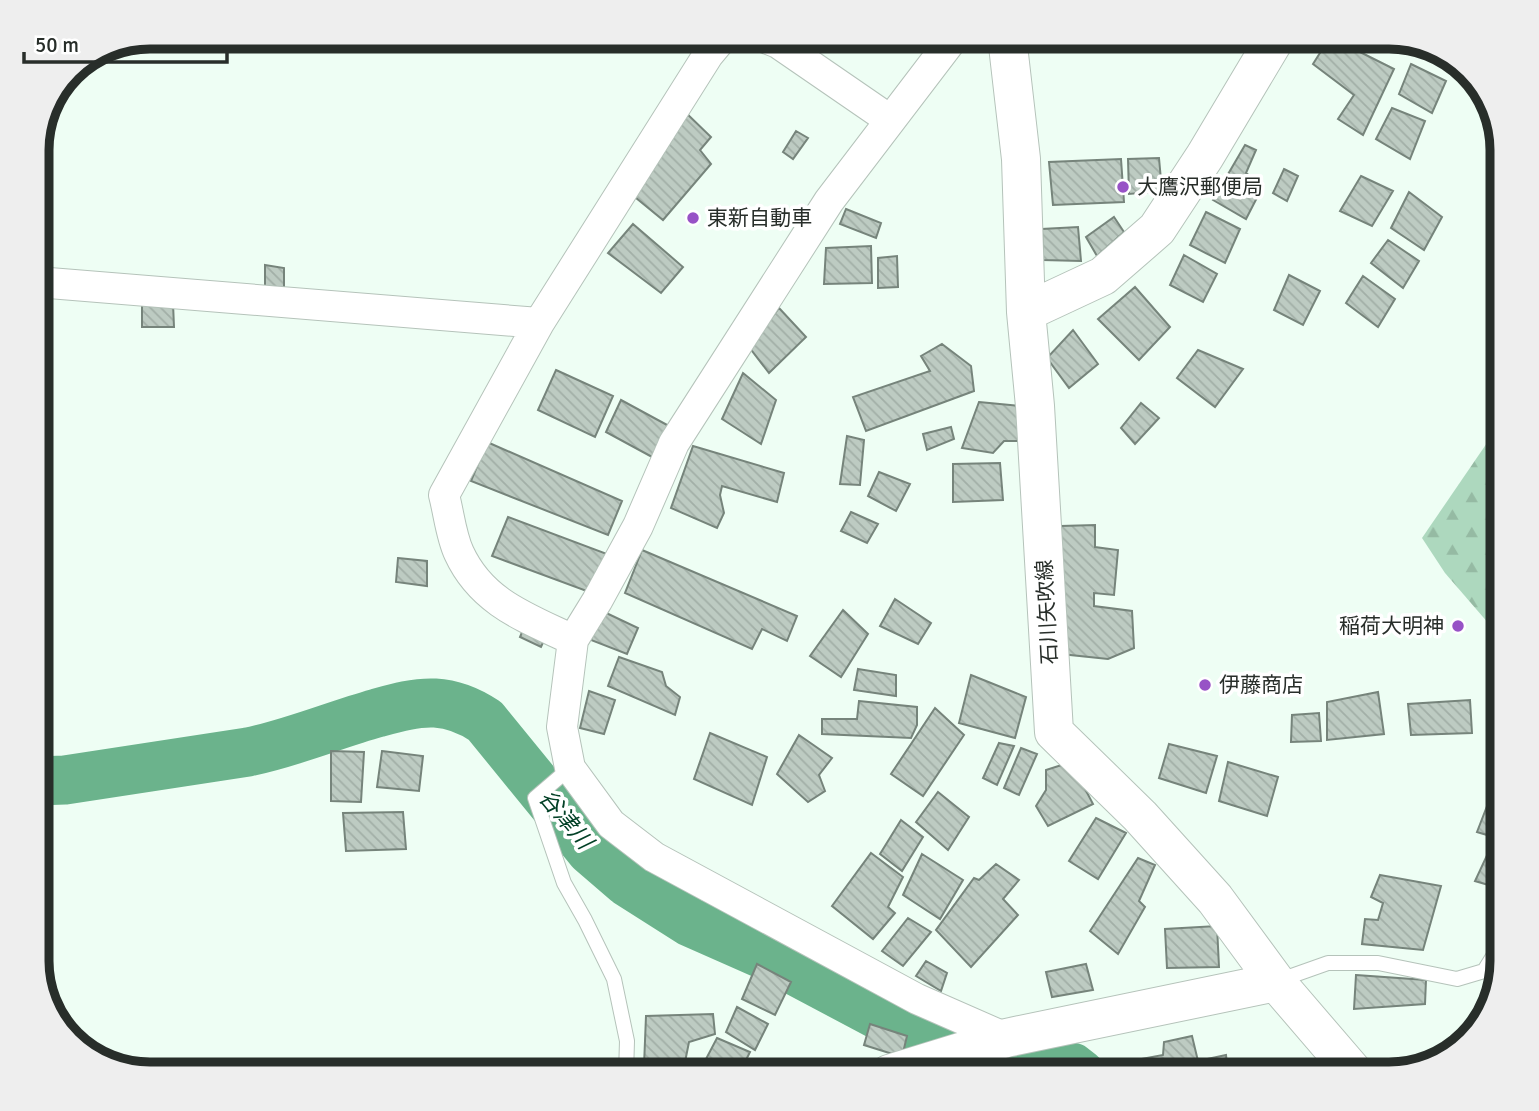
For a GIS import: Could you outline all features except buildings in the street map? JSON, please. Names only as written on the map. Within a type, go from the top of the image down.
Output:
[{"type":"main road","name":"石川矢吹線","points":[[1008,49],[1021,159],[1026,312],[1054,732],[1140,816],[1215,899],[1276,982],[1345,1062]]},
{"type":"main road","points":[[1026,312],[1103,276],[1157,229],[1205,156],[1269,49]]},
{"type":"main road","points":[[929,1062],[1005,1039],[1276,982]]},
{"type":"street","points":[[573,639],[509,610],[481,589],[459,552],[444,495],[539,323],[713,49]]},
{"type":"street","points":[[787,49],[890,120]]},
{"type":"street","points":[[945,49],[830,201],[674,443],[638,526],[573,639],[562,727],[570,768],[611,824],[654,857],[917,999],[1005,1039]]},
{"type":"street","points":[[49,283],[539,323]]},
{"type":"lane","points":[[570,768],[535,799],[564,883],[614,979],[627,1041],[626,1062]]},
{"type":"lane","points":[[1276,982],[1328,963],[1378,963],[1457,979],[1483,971],[1490,960]]},
{"type":"green space","points":[[1490,439],[1490,625],[1445,573],[1422,538]]},
{"type":"waterway","name":"谷津川","points":[[49,781],[248,752],[413,704],[455,706],[485,721],[591,851],[627,882],[690,922],[767,956],[952,1051],[1034,1062]]},
{"type":"place","name":"大鷹沢郵便局","points":[[1123,187]]},
{"type":"place","name":"東新自動車","points":[[693,218]]},
{"type":"place","name":"稲荷大明神","points":[[1458,626]]},
{"type":"place","name":"伊藤商店","points":[[1205,685]]}]
